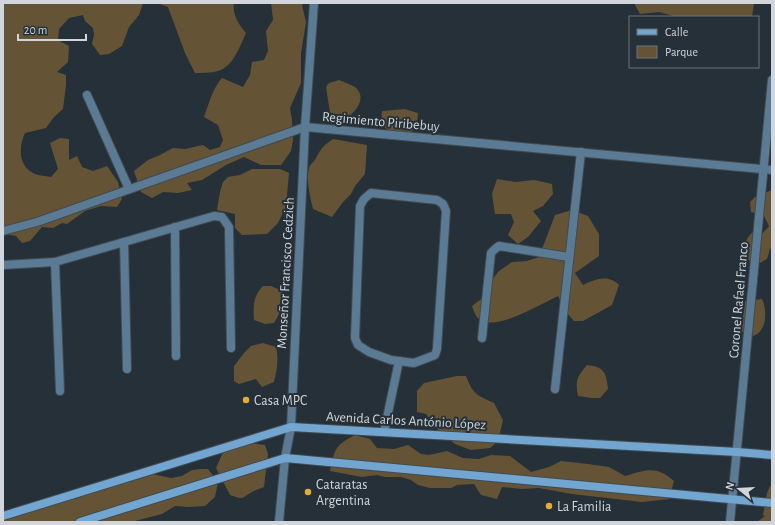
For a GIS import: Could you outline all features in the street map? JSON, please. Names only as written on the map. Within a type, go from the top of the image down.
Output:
[{"type":"main road","name":"Avenida Carlos António López","points":[[3,516],[291,427],[772,455]]},
{"type":"main road","points":[[80,522],[285,458],[772,503]]},
{"type":"street","name":"Monseñor Francisco Cedzich","points":[[279,522],[285,458],[291,427],[305,127],[314,3]]},
{"type":"street","name":"Coronel Rafael Franco","points":[[730,522],[768,169],[772,80]]},
{"type":"street","points":[[87,95],[129,189]]},
{"type":"street","name":"Regimiento Piribebuy","points":[[3,231],[37,222],[305,127],[768,169]]},
{"type":"street","points":[[555,389],[581,152]]},
{"type":"street","points":[[371,193],[437,200],[444,204],[446,211],[437,349],[435,355],[414,363],[399,361],[391,360],[369,352],[358,345],[355,338],[360,206],[364,199],[371,193]]},
{"type":"street","points":[[3,265],[55,262],[214,216],[222,217],[229,227],[231,348]]},
{"type":"street","points":[[175,227],[176,356]]},
{"type":"street","points":[[124,242],[127,369]]},
{"type":"street","points":[[482,338],[491,253],[494,249],[499,246],[569,258]]},
{"type":"street","points":[[55,262],[60,391]]},
{"type":"street","points":[[384,432],[399,361]]},
{"type":"green space","points":[[3,3],[143,3],[139,15],[129,27],[122,46],[109,54],[100,55],[92,44],[94,35],[93,28],[85,21],[83,15],[69,18],[59,29],[58,40],[69,46],[68,62],[57,72],[66,75],[63,109],[54,117],[46,128],[25,133],[21,145],[21,157],[27,168],[31,172],[38,175],[51,177],[58,169],[50,143],[60,138],[69,139],[69,160],[77,156],[82,167],[93,171],[107,166],[118,182],[122,199],[117,207],[101,206],[85,211],[67,224],[62,223],[53,228],[42,227],[30,241],[22,243],[16,236],[5,234],[3,229]]},
{"type":"green space","points":[[157,3],[234,3],[234,11],[237,19],[246,33],[232,61],[223,69],[218,71],[209,73],[195,73],[185,53],[168,7]]},
{"type":"green space","points":[[271,3],[304,3],[302,5],[306,22],[301,53],[301,83],[290,108],[293,140],[291,151],[281,165],[261,165],[244,157],[226,165],[202,180],[187,183],[192,190],[178,193],[163,192],[152,198],[141,192],[134,171],[148,160],[173,148],[185,149],[203,145],[210,150],[220,147],[223,140],[218,125],[204,117],[209,102],[213,92],[222,78],[243,87],[250,75],[252,62],[264,60],[268,51],[266,31],[273,20]]},
{"type":"green space","points":[[634,3],[754,3],[752,16],[673,16],[659,12],[640,14]]},
{"type":"green space","points":[[339,80],[356,88],[361,97],[357,108],[348,117],[330,113],[326,87],[329,83]]},
{"type":"green space","points":[[405,109],[418,113],[417,124],[409,136],[396,135],[381,125],[382,111]]},
{"type":"green space","points":[[333,139],[367,145],[365,174],[332,217],[313,209],[308,178],[310,165],[323,147]]},
{"type":"green space","points":[[252,169],[280,169],[289,173],[286,206],[278,223],[267,234],[242,235],[235,228],[235,214],[217,210],[223,182],[228,177],[240,175]]},
{"type":"green space","points":[[497,179],[515,182],[534,180],[552,184],[553,194],[543,206],[533,211],[541,221],[528,237],[518,244],[508,235],[514,222],[511,214],[495,214],[492,194]]},
{"type":"green space","points":[[772,190],[772,248],[770,249],[767,259],[760,263],[749,261],[746,248],[747,238],[753,232],[762,234],[769,226],[764,216],[751,212],[750,202],[755,197]]},
{"type":"green space","points":[[572,210],[588,216],[599,234],[599,256],[575,273],[583,285],[597,279],[606,279],[619,285],[612,305],[583,321],[574,321],[566,312],[558,296],[531,310],[509,319],[490,323],[480,320],[472,306],[485,296],[490,282],[499,271],[512,262],[527,261],[539,257],[555,215]]},
{"type":"green space","points":[[263,286],[271,286],[282,291],[279,314],[274,323],[265,324],[254,320],[255,298]]},
{"type":"green space","points":[[762,299],[765,310],[763,327],[757,334],[751,337],[741,331],[745,301]]},
{"type":"green space","points":[[263,343],[276,347],[277,364],[274,382],[262,387],[256,379],[239,384],[234,381],[234,366],[251,346]]},
{"type":"green space","points":[[587,365],[598,367],[604,372],[608,389],[600,398],[578,396],[577,382]]},
{"type":"green space","points":[[457,376],[466,376],[471,387],[476,393],[494,403],[503,420],[498,441],[490,448],[471,450],[455,444],[442,435],[426,414],[417,412],[417,391],[424,383]]},
{"type":"green space","points":[[355,435],[370,439],[377,448],[394,449],[408,445],[421,454],[429,455],[447,451],[463,458],[479,459],[491,455],[510,456],[531,472],[549,467],[561,461],[609,467],[625,476],[651,470],[662,473],[674,481],[669,499],[642,502],[572,494],[539,488],[522,489],[502,487],[497,499],[481,495],[474,484],[457,485],[451,488],[430,488],[418,485],[411,480],[401,477],[385,477],[377,475],[362,477],[330,471],[336,449],[343,442]]},
{"type":"green space","points":[[250,443],[265,445],[268,454],[264,487],[240,498],[230,495],[216,468],[224,450]]},
{"type":"green space","points":[[208,469],[218,482],[215,497],[205,506],[175,506],[162,514],[131,522],[3,522],[3,515],[27,513],[43,503],[66,498],[76,499],[81,495],[148,473],[171,478],[182,476],[192,470]]},
{"type":"green space","points":[[770,486],[772,486],[772,522],[757,522],[765,516],[763,515],[767,493]]},
{"type":"place","name":"Casa MPC","points":[[246,400]]},
{"type":"place","name":"Cataratas Argentina","points":[[308,492]]},
{"type":"place","name":"La Familia","points":[[549,506]]}]
